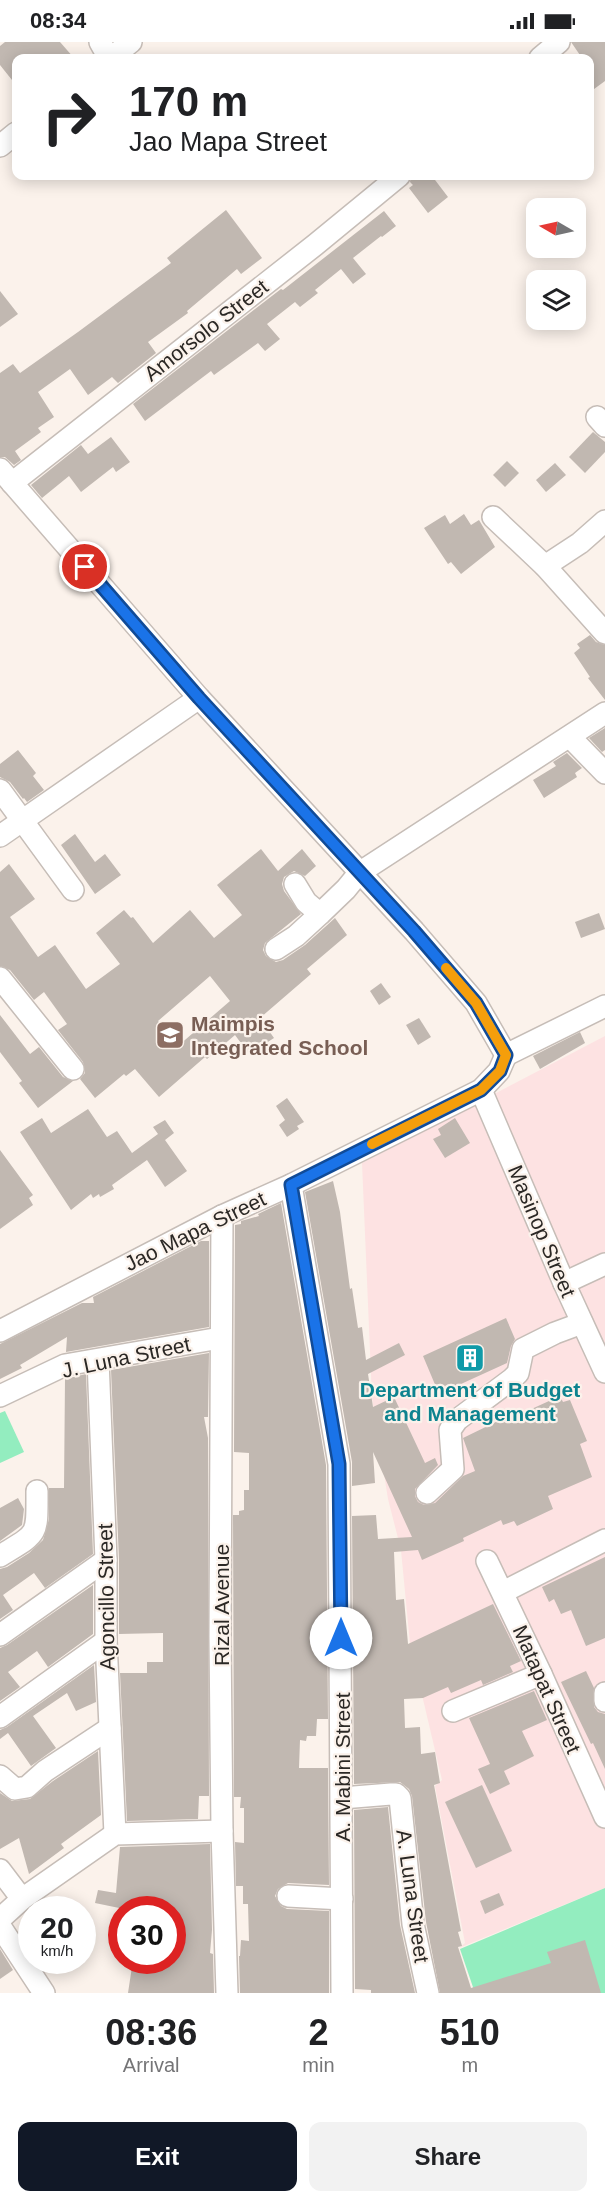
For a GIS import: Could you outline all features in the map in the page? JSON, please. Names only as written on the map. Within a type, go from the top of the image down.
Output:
[{"type":"street","points":[[115,54],[131,42]]},
{"type":"street","points":[[545,54],[559,42]]},
{"type":"street","points":[[0,146],[12,136]]},
{"type":"street","name":"Amorsolo Street","points":[[6,476],[315,245],[394,180]]},
{"type":"street","points":[[6,476],[199,698],[414,931],[476,1003],[506,1055],[605,1006]]},
{"type":"street","points":[[493,517],[545,566],[605,633]]},
{"type":"street","points":[[545,566],[580,543],[605,521]]},
{"type":"street","points":[[0,836],[199,698]]},
{"type":"street","points":[[276,949],[296,936],[346,889],[359,873],[605,713]]},
{"type":"street","points":[[570,737],[605,773]]},
{"type":"street","points":[[0,790],[73,890]]},
{"type":"street","points":[[295,884],[306,902],[320,914]]},
{"type":"street","points":[[0,978],[73,1069]]},
{"type":"street","name":"Jao Mapa Street","points":[[0,1331],[222,1216],[291,1185],[481,1090],[500,1071],[506,1055]]},
{"type":"street","name":"Masinop Street","points":[[481,1090],[605,1372]]},
{"type":"street","name":"A. Mabini Street","points":[[291,1185],[339,1464],[342,1993]]},
{"type":"street","name":"Rizal Avenue","points":[[222,1216],[220,1338],[222,1831],[227,1993]]},
{"type":"street","points":[[564,1283],[605,1264]]},
{"type":"street","points":[[427,1492],[453,1469],[450,1430],[457,1420],[518,1373],[524,1349],[555,1333],[582,1323]]},
{"type":"street","name":"J. Luna Street","points":[[0,1396],[65,1365],[220,1338]]},
{"type":"street","name":"Agoncillo Street","points":[[98,1360],[106,1560],[106,1641],[115,1834]]},
{"type":"street","points":[[0,1556],[34,1534],[37,1526],[37,1491]]},
{"type":"street","points":[[503,1592],[605,1540]]},
{"type":"street","points":[[0,1635],[106,1560]]},
{"type":"street","name":"Matapat Street","points":[[487,1562],[541,1674],[605,1817]]},
{"type":"street","points":[[0,1717],[106,1641]]},
{"type":"street","points":[[453,1711],[541,1674]]},
{"type":"street","points":[[605,1693],[605,1701]]},
{"type":"street","points":[[0,1776],[15,1789],[27,1787],[45,1771],[110,1728]]},
{"type":"street","name":"A. Luna Street","points":[[342,1798],[391,1794],[396,1794],[400,1798],[413,1924],[428,1993]]},
{"type":"street","points":[[26,1896],[115,1834],[222,1831]]},
{"type":"street","points":[[0,1870],[20,1896]]},
{"type":"street","points":[[288,1896],[342,1899]]},
{"type":"street","points":[[0,1918],[18,1902]]},
{"type":"street","points":[[0,1926],[44,1993]]},
{"type":"shaded area","points":[[605,1036],[605,1888],[459,1948],[465,1943],[435,1786],[442,1780],[410,1644],[401,1550],[388,1499],[372,1398],[362,1163]]},
{"type":"green space","points":[[5,1411],[24,1452],[0,1463],[0,1413]]},
{"type":"green space","points":[[605,1888],[605,1993],[475,1993],[460,1949]]},
{"type":"building","points":[[5,42],[60,42],[70,54],[12,54],[12,80],[0,65],[0,46]]},
{"type":"building","points":[[571,42],[605,42],[605,81],[594,89],[594,54],[579,54]]},
{"type":"building","points":[[410,180],[435,180],[448,197],[428,213],[409,188],[413,185]]},
{"type":"building","points":[[226,210],[262,258],[241,274],[237,269],[187,311],[188,313],[148,342],[156,353],[118,383],[112,377],[88,395],[70,369],[38,392],[54,417],[38,428],[41,432],[15,451],[21,460],[14,465],[5,457],[0,457],[0,373],[13,364],[20,373],[78,332],[171,263],[167,258]]},
{"type":"building","points":[[384,211],[396,226],[353,258],[366,274],[353,284],[341,269],[315,290],[318,293],[300,307],[295,302],[267,324],[280,339],[265,351],[258,343],[214,375],[211,371],[145,421],[133,404]]},
{"type":"building","points":[[0,291],[18,314],[0,327]]},
{"type":"building","points":[[593,432],[605,442],[605,452],[585,473],[569,457]]},
{"type":"building","points":[[111,437],[130,462],[116,472],[113,467],[81,492],[69,476],[42,498],[31,485],[81,445],[88,454]]},
{"type":"building","points":[[507,461],[519,473],[505,487],[493,475]]},
{"type":"building","points":[[555,463],[566,475],[546,492],[536,480]]},
{"type":"building","points":[[464,514],[471,525],[479,520],[495,547],[461,574],[451,562],[448,564],[424,528],[445,515],[450,524]]},
{"type":"building","points":[[590,635],[596,642],[605,645],[605,700],[588,678],[590,677],[574,653],[580,648],[577,644]]},
{"type":"building","points":[[605,728],[605,750],[602,752],[589,738]]},
{"type":"building","points":[[18,750],[36,773],[33,776],[44,790],[27,802],[10,782],[0,777],[0,764]]},
{"type":"building","points":[[567,753],[582,768],[575,773],[577,777],[544,798],[533,780],[556,766],[553,762]]},
{"type":"building","points":[[75,834],[95,862],[105,854],[121,875],[95,894],[61,845]]},
{"type":"building","name":"Maimpis Integrated School","points":[[261,849],[278,871],[302,849],[316,866],[305,876],[294,871],[284,877],[282,884],[284,891],[301,914],[265,943],[263,950],[266,956],[276,962],[283,960],[305,945],[335,918],[347,935],[307,969],[311,974],[260,1018],[274,1038],[249,1054],[235,1035],[207,1059],[205,1057],[159,1097],[135,1069],[126,1076],[124,1074],[95,1098],[80,1079],[85,1073],[83,1062],[58,1030],[67,1024],[44,992],[34,1000],[10,970],[0,966],[0,872],[9,864],[35,899],[10,917],[38,957],[55,945],[86,989],[120,964],[96,933],[124,910],[131,918],[133,917],[153,943],[190,910],[214,938],[242,915],[217,885]],"holes":[[[210,976],[230,1001],[178,1046],[158,1021]]]},
{"type":"building","points":[[599,913],[605,929],[581,938],[575,922]]},
{"type":"building","points":[[381,983],[391,997],[379,1005],[370,991]]},
{"type":"building","points":[[0,1015],[30,1054],[39,1047],[63,1077],[73,1081],[38,1108],[19,1083],[22,1081],[0,1052]]},
{"type":"building","points":[[419,1018],[431,1037],[418,1045],[406,1025]]},
{"type":"building","points":[[580,1032],[585,1043],[540,1069],[533,1056]]},
{"type":"building","points":[[287,1098],[304,1122],[297,1126],[299,1129],[287,1137],[279,1125],[285,1120],[276,1106]]},
{"type":"building","points":[[88,1109],[107,1137],[117,1131],[132,1153],[158,1134],[153,1127],[165,1120],[174,1133],[165,1140],[187,1171],[165,1187],[147,1160],[112,1185],[114,1189],[100,1197],[99,1194],[93,1198],[91,1194],[71,1210],[20,1132],[42,1118],[51,1133]]},
{"type":"building","points":[[455,1118],[470,1143],[445,1158],[433,1139],[441,1135],[438,1129]]},
{"type":"building","points":[[0,1150],[33,1195],[29,1198],[33,1205],[0,1229]]},
{"type":"building","points":[[333,1181],[340,1212],[350,1289],[352,1288],[358,1328],[362,1327],[366,1360],[399,1343],[405,1355],[368,1374],[373,1407],[394,1397],[425,1463],[435,1458],[438,1465],[415,1489],[418,1502],[424,1505],[435,1503],[463,1476],[475,1471],[463,1438],[502,1419],[503,1422],[560,1396],[563,1402],[570,1400],[587,1441],[580,1444],[592,1477],[548,1496],[553,1509],[517,1526],[514,1521],[503,1525],[501,1520],[463,1538],[464,1541],[422,1560],[418,1550],[394,1552],[396,1600],[404,1599],[408,1644],[493,1604],[521,1661],[510,1666],[513,1672],[483,1685],[481,1680],[451,1693],[448,1687],[423,1698],[404,1699],[405,1728],[420,1727],[421,1754],[435,1752],[440,1783],[434,1785],[461,1931],[458,1932],[462,1946],[458,1947],[471,1988],[551,1963],[547,1952],[585,1940],[601,1993],[440,1993],[426,1922],[412,1796],[409,1789],[400,1782],[354,1784],[352,1516],[376,1515],[378,1539],[412,1537],[373,1452],[375,1483],[352,1486],[352,1462],[305,1192]]},
{"type":"building","points":[[281,1203],[326,1465],[328,1719],[317,1719],[316,1736],[307,1736],[306,1741],[300,1740],[299,1768],[328,1768],[329,1885],[288,1883],[278,1889],[275,1896],[281,1906],[287,1909],[329,1911],[329,1993],[240,1993],[241,1940],[249,1941],[248,1904],[243,1904],[243,1886],[236,1886],[235,1842],[244,1843],[244,1808],[240,1808],[241,1797],[234,1797],[233,1515],[239,1515],[239,1511],[244,1510],[244,1490],[249,1490],[249,1453],[234,1452],[235,1225],[259,1216],[258,1214]]},
{"type":"building","points":[[201,1241],[209,1241],[209,1327],[66,1352],[67,1337],[20,1365],[22,1368],[0,1379],[0,1344],[82,1303],[94,1303],[93,1297]]},
{"type":"building","name":"Department of Budget and Management","points":[[506,1318],[515,1339],[507,1363],[439,1394],[423,1356]]},
{"type":"building","points":[[209,1353],[208,1417],[204,1417],[208,1438],[209,1796],[199,1796],[198,1819],[127,1821],[120,1673],[147,1673],[147,1662],[163,1662],[163,1633],[119,1634],[119,1560],[111,1370]]},
{"type":"building","points":[[86,1374],[93,1554],[45,1588],[34,1573],[3,1595],[13,1610],[0,1619],[0,1569],[29,1553],[43,1540],[49,1519],[49,1488],[64,1488],[65,1379]]},
{"type":"building","points":[[18,1498],[24,1509],[22,1525],[0,1541],[0,1508]]},
{"type":"building","points":[[605,1557],[605,1638],[586,1646],[571,1610],[561,1614],[554,1599],[549,1602],[542,1587]]},
{"type":"building","points":[[93,1585],[93,1634],[48,1667],[37,1651],[8,1672],[20,1687],[0,1701],[0,1648]]},
{"type":"building","points":[[94,1665],[96,1702],[76,1711],[67,1693],[33,1716],[56,1748],[31,1766],[8,1733],[0,1739],[0,1730]]},
{"type":"building","points":[[586,1671],[594,1688],[594,1707],[598,1712],[605,1714],[605,1769],[561,1682]]},
{"type":"building","points":[[534,1691],[547,1720],[522,1731],[534,1756],[504,1771],[510,1784],[490,1794],[478,1769],[490,1764],[469,1718]]},
{"type":"building","points":[[98,1751],[101,1815],[61,1844],[64,1848],[29,1874],[19,1838],[0,1849],[0,1793],[12,1801],[30,1799]]},
{"type":"building","points":[[482,1785],[512,1851],[476,1868],[445,1802]]},
{"type":"building","points":[[388,1807],[400,1925],[415,1993],[371,1993],[371,1990],[355,1989],[354,1810]]},
{"type":"building","points":[[210,1844],[212,1930],[210,1953],[213,1954],[214,1993],[128,1993],[131,1974],[186,1974],[186,1896],[108,1896],[108,1906],[96,1903],[98,1890],[116,1893],[120,1847]]},
{"type":"building","points":[[499,1893],[504,1905],[485,1914],[480,1901]]},
{"type":"building","points":[[0,1949],[13,1970],[0,1979]]},
{"type":"slow traffic","points":[[372,1144],[481,1090],[500,1071],[506,1055],[476,1003],[446,968]]},
{"type":"place","name":"Maimpis Integrated School","points":[[170,1035]]},
{"type":"place","name":"Department of Budget and Management","points":[[470,1358]]},
{"type":"route","points":[[85,567],[199,698],[414,931],[476,1003],[506,1055],[500,1071],[481,1090],[291,1185],[339,1464],[341,1638]]}]
